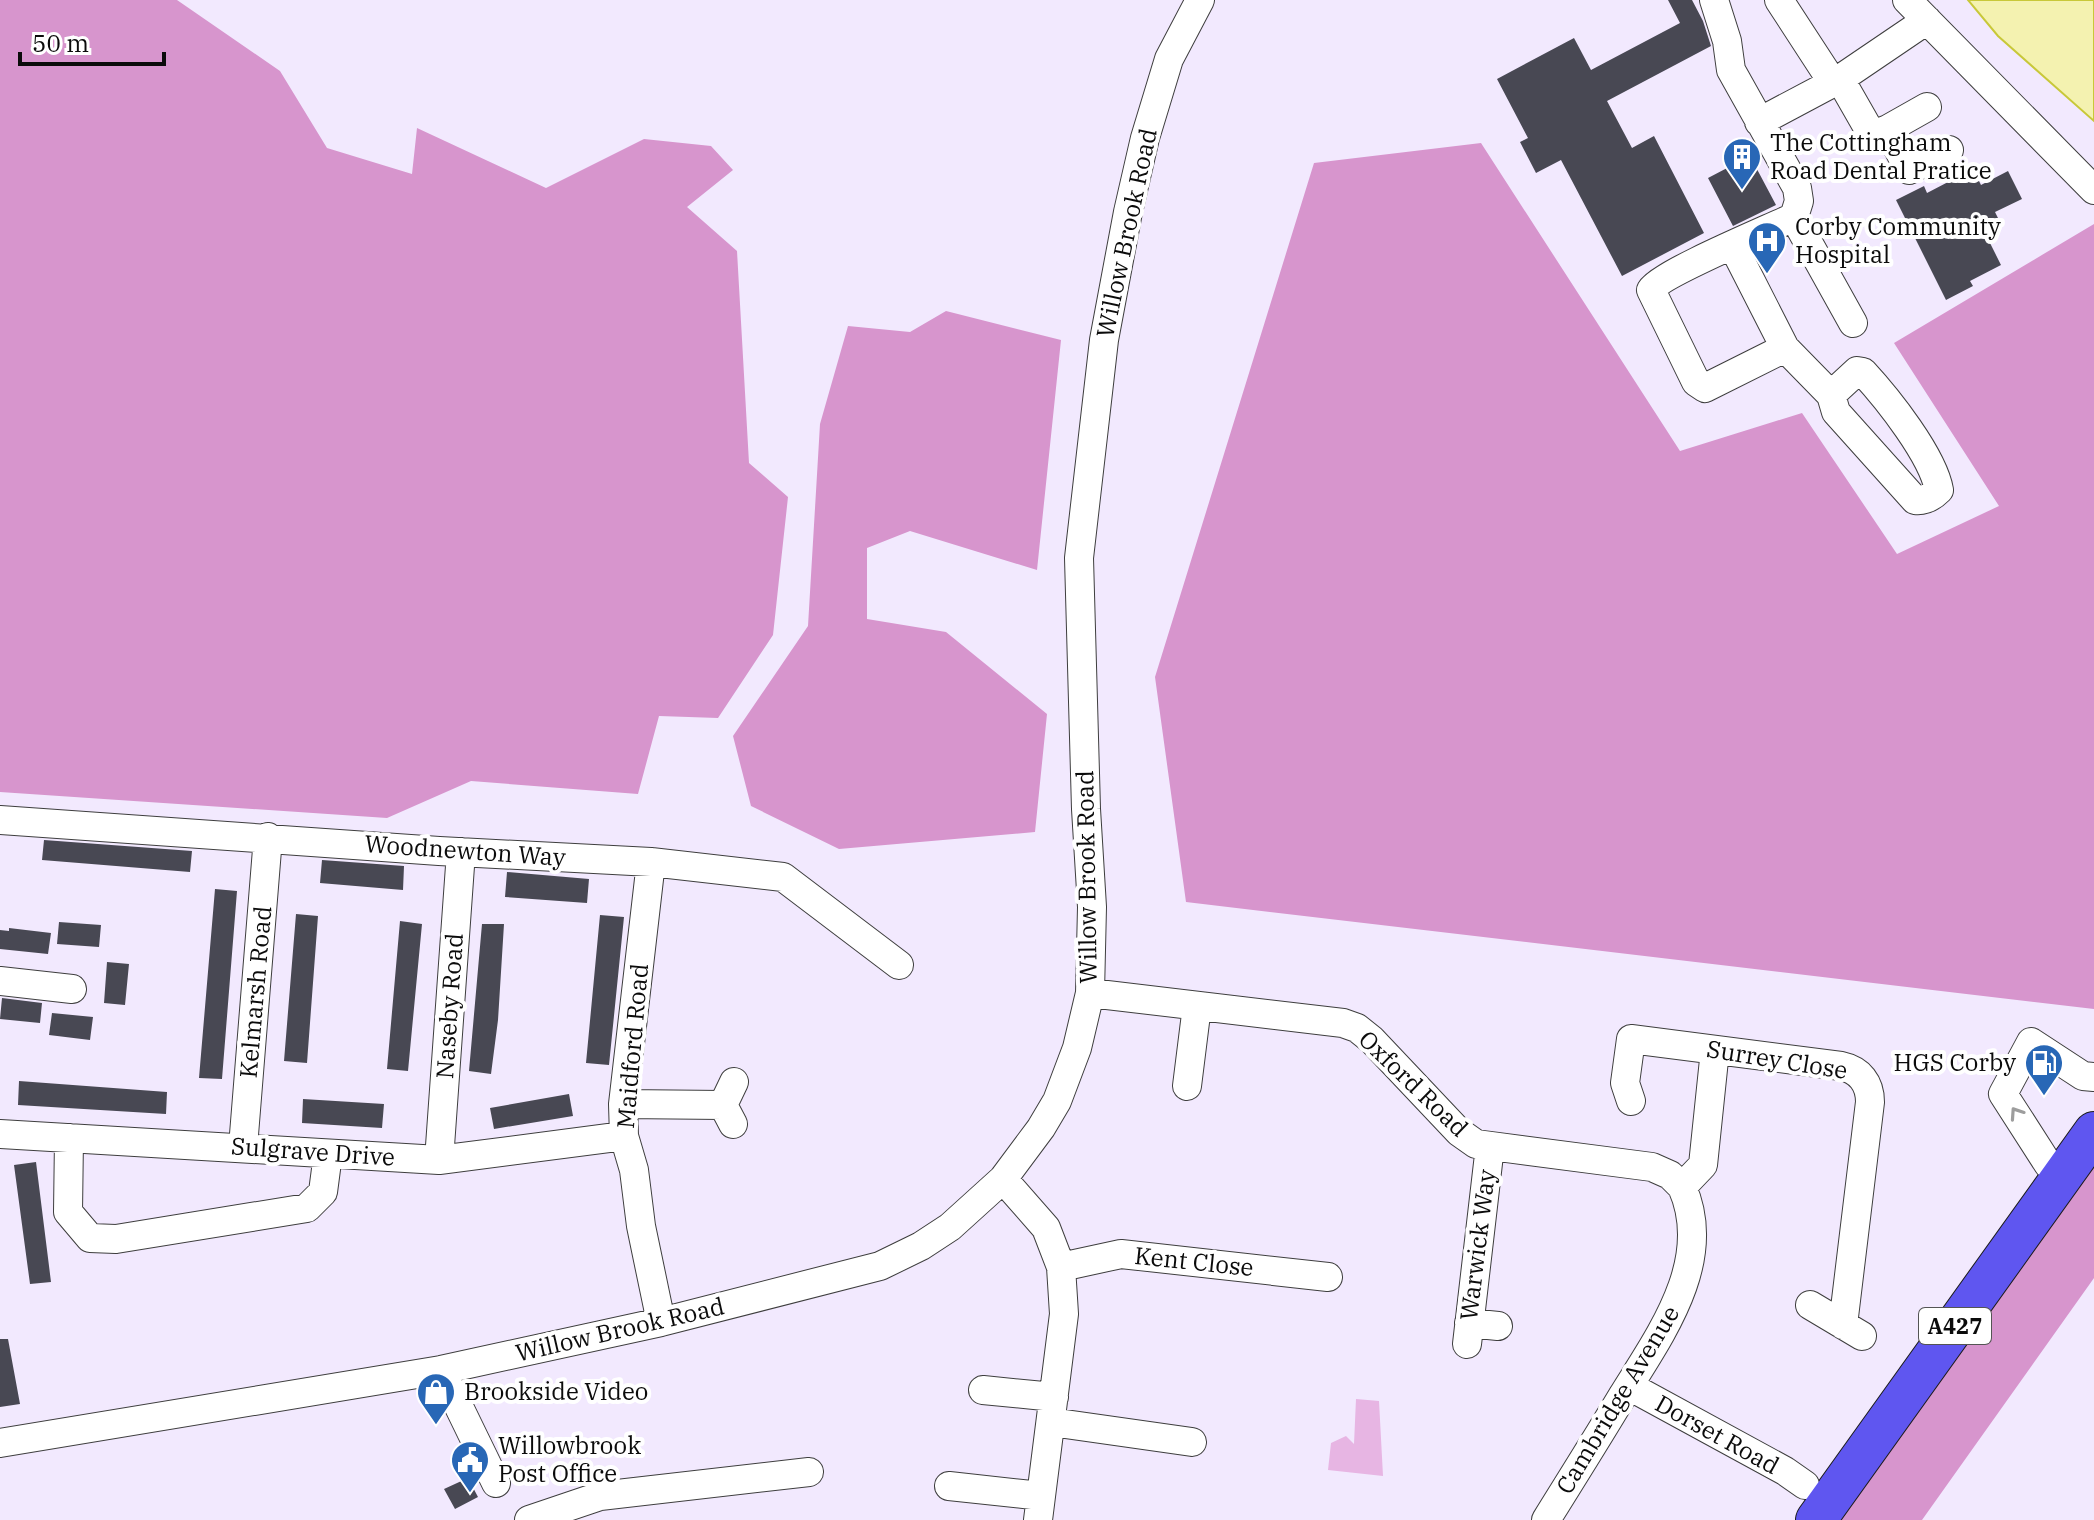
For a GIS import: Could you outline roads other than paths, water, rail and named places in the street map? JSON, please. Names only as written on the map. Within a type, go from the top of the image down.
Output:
[{"type":"highway","name":"A427","points":[[1810,1503],[2094,1132]]},
{"type":"street","points":[[1714,0],[1727,41],[1731,70],[1797,188],[1799,201],[1794,217],[1853,323]]},
{"type":"street","points":[[1779,0],[1872,135],[1927,107]]},
{"type":"street","points":[[1907,0],[2094,190]]},
{"type":"street","name":"Willow Brook Road","points":[[0,1443],[441,1370],[661,1322],[880,1266],[921,1246],[950,1227],[1003,1179],[1057,1101],[1077,1048],[1090,993],[1092,907],[1079,558],[1104,340],[1128,212],[1145,138],[1169,59],[1197,1]]},
{"type":"street","points":[[1759,122],[1836,81],[1927,20]]},
{"type":"street","points":[[1888,129],[1909,170],[1949,150]]},
{"type":"street","points":[[1785,348],[1705,388],[1696,382],[1651,290],[1655,283],[1794,217]]},
{"type":"street","points":[[1733,246],[1785,348],[1831,395]]},
{"type":"street","name":"Woodnewton Way","points":[[0,820],[651,862],[783,877],[899,965]]},
{"type":"street","name":"Kelmarsh Road","points":[[243,1147],[268,837]]},
{"type":"street","name":"Naseby Road","points":[[439,1160],[461,852]]},
{"type":"street","name":"Maidford Road","points":[[651,862],[623,1104],[624,1136],[634,1170],[641,1226],[661,1322]]},
{"type":"street","points":[[0,981],[72,989]]},
{"type":"street","name":"Oxford Road","points":[[1090,993],[1327,1020],[1357,1028],[1459,1132],[1476,1144],[1652,1167],[1670,1175],[1682,1187]]},
{"type":"street","points":[[1187,1086],[1197,1006]]},
{"type":"street","name":"Surrey Close","points":[[1631,1101],[1625,1083],[1631,1039],[1848,1068],[1860,1075],[1868,1087],[1870,1102],[1852,1330],[1810,1305]]},
{"type":"street","points":[[2062,1176],[2048,1164],[2003,1094],[2031,1042],[2083,1076],[2094,1077]]},
{"type":"street","points":[[1682,1187],[1703,1165],[1715,1050]]},
{"type":"street","points":[[623,1104],[730,1104]]},
{"type":"street","name":"Sulgrave Drive","points":[[0,1134],[439,1160],[624,1136]]},
{"type":"street","points":[[69,1138],[68,1212],[90,1238],[116,1239],[307,1208],[323,1192],[328,1154]]},
{"type":"street","name":"Warwick Way","points":[[1490,1146],[1468,1333],[1498,1326]]},
{"type":"street","points":[[949,1486],[1040,1508],[1064,1314],[1061,1267],[1046,1228],[1003,1179]]},
{"type":"street","name":"Cambridge Avenue","points":[[1546,1520],[1662,1334],[1678,1299],[1692,1235],[1691,1213],[1682,1187]]},
{"type":"street","name":"Kent Close","points":[[1061,1267],[1121,1254],[1328,1277]]},
{"type":"street","points":[[441,1370],[496,1483]]},
{"type":"street","name":"Dorset Road","points":[[1629,1386],[1785,1471],[1810,1503]]},
{"type":"street","points":[[983,1390],[1052,1410],[1192,1442]]},
{"type":"street","points":[[529,1520],[600,1496],[809,1472]]},
{"type":"place","name":"The Cottingham Road Dental Pratice","points":[[1742,191]]},
{"type":"place","name":"Corby Community Hospital","points":[[1767,275]]},
{"type":"place","name":"HGS Corby","points":[[2044,1097]]},
{"type":"place","name":"Brookside Video","points":[[436,1426]]},
{"type":"place","name":"Willowbrook Post Office","points":[[470,1494]]}]
